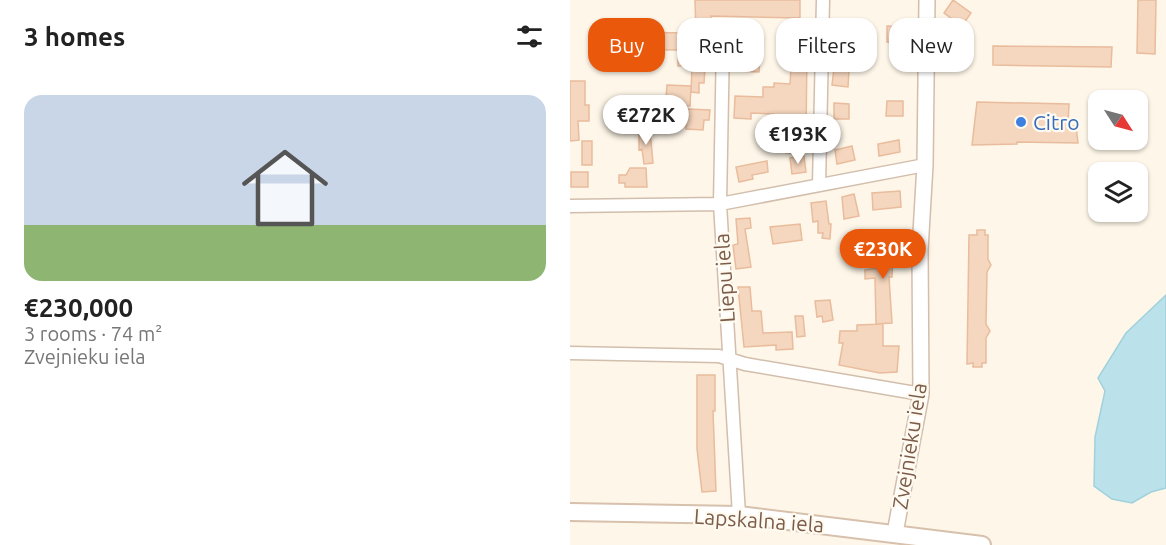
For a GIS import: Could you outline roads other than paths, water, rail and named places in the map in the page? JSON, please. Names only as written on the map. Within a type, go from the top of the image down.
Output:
[{"type":"main road","name":"Lapskalna iela","points":[[570,512],[739,515],[982,545]]},
{"type":"street","points":[[819,185],[823,0]]},
{"type":"street","name":"Zvejnieku iela","points":[[895,533],[921,394],[920,250],[925,165],[927,0]]},
{"type":"street","name":"Liepu iela","points":[[722,72],[720,204],[739,515]]},
{"type":"street","points":[[570,206],[720,204],[925,165]]},
{"type":"street","points":[[570,353],[719,356],[730,361],[921,394]]},
{"type":"water","points":[[1166,295],[1166,488],[1151,492],[1132,503],[1112,499],[1094,486],[1095,437],[1105,391],[1098,378],[1126,333]]},
{"type":"place","name":"Citro","points":[[1021,122]]}]
